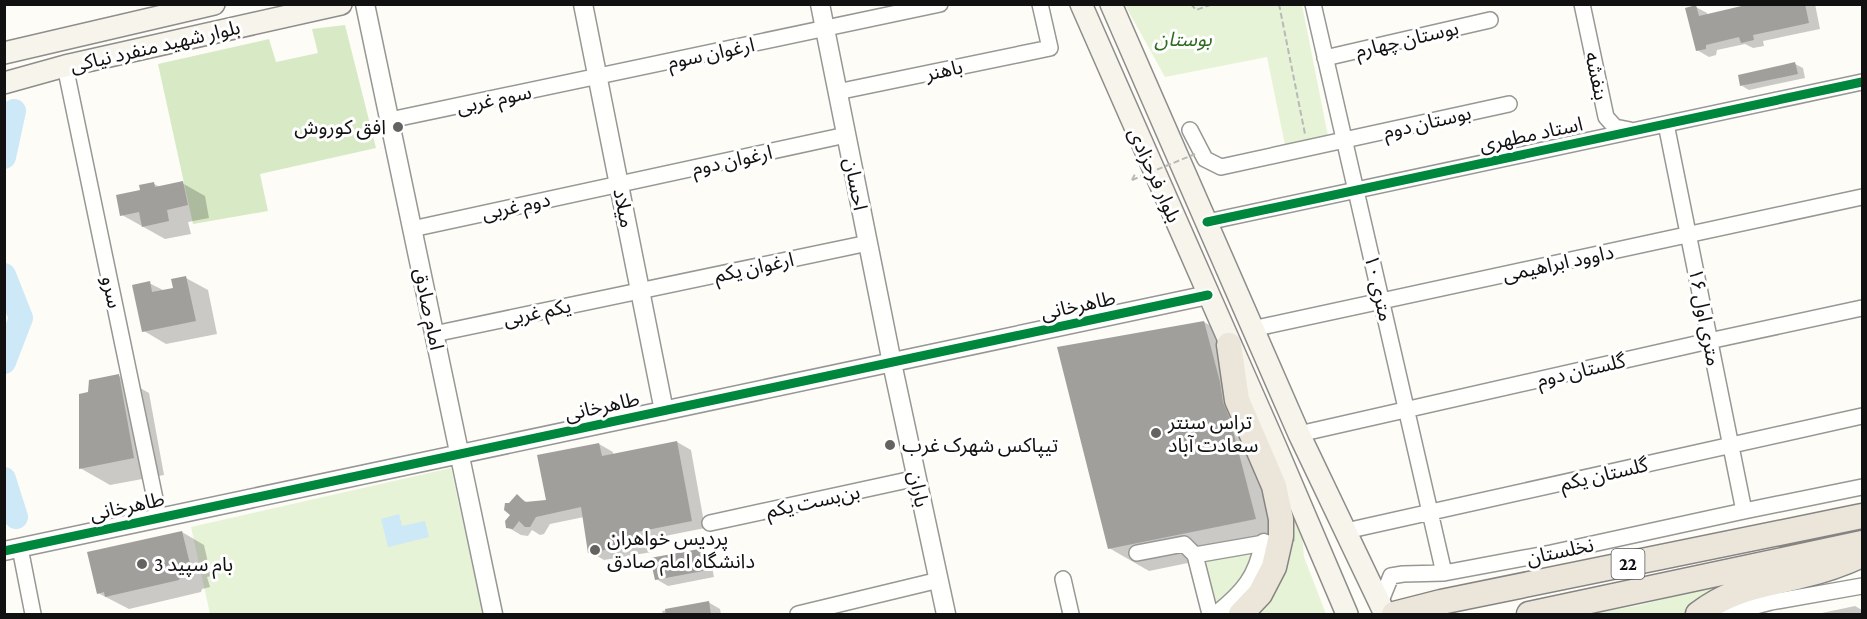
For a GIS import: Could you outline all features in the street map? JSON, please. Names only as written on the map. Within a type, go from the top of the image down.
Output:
[{"type":"highway","points":[[1229,345],[1237,400],[1274,486],[1281,519],[1281,536],[1274,567],[1260,594],[1241,615]]},
{"type":"highway","name":"22","points":[[1386,611],[1441,602],[1863,516]]},
{"type":"highway","name":"22","points":[[1529,615],[1863,543]]},
{"type":"highway","points":[[1698,615],[1733,593],[1803,576],[1863,555]]},
{"type":"main road","name":"بلوار شهید منفرد نیاکی","points":[[4,54],[214,4]]},
{"type":"main road","name":"بلوار شهید منفرد نیاکی","points":[[6,82],[65,66],[340,4]]},
{"type":"main road","name":"بلوار فرحزادی","points":[[1081,4],[1229,345],[1275,445],[1346,613]]},
{"type":"main road","points":[[1091,27],[1100,14],[1114,10]]},
{"type":"main road","name":"بلوار فرحزادی","points":[[1114,10],[1299,434],[1386,611]]},
{"type":"main road","points":[[4,54],[15,57],[19,65],[18,72],[6,82]]},
{"type":"street","name":"امام صادق","points":[[365,4],[493,615]]},
{"type":"street","name":"میلاد","points":[[584,4],[664,411]]},
{"type":"street","name":"احسان","points":[[820,4],[891,363]]},
{"type":"street","name":"ارغوان سوم","points":[[597,77],[940,4]]},
{"type":"street","name":"باهنر","points":[[837,92],[1050,48],[1040,4]]},
{"type":"street","name":"۱۰ متری","points":[[1313,4],[1444,573]]},
{"type":"street","name":"بنفشه","points":[[1582,4],[1606,117],[1615,127],[1633,131]]},
{"type":"street","name":"بوستان چهارم","points":[[1325,58],[1490,20]]},
{"type":"street","name":"سرو","points":[[65,66],[159,518]]},
{"type":"street","name":"سوم غربی","points":[[390,120],[597,77]]},
{"type":"street","name":"استاد مطهری","points":[[1207,222],[1863,82]]},
{"type":"street","name":"بوستان دوم","points":[[1190,130],[1205,159],[1221,167],[1509,104]]},
{"type":"street","name":"۱۶ متری اول","points":[[1665,124],[1744,511]]},
{"type":"street","name":"ارغوان دوم","points":[[619,184],[846,135]]},
{"type":"street","name":"دوم غربی","points":[[412,229],[619,184]]},
{"type":"street","name":"داوود ابراهیمی","points":[[1252,328],[1863,197]]},
{"type":"street","name":"ارغوان یکم","points":[[640,291],[868,243]]},
{"type":"street","name":"یکم غربی","points":[[434,334],[640,291]]},
{"type":"street","name":"طاهرخانی","points":[[12,549],[1208,295]]},
{"type":"street","name":"گلستان دوم","points":[[1299,434],[1863,308]]},
{"type":"street","name":"باران","points":[[891,363],[946,615]]},
{"type":"street","name":"گلستان یکم","points":[[1346,531],[1863,416]]},
{"type":"street","name":"بن‌بست یکم","points":[[710,523],[917,478]]},
{"type":"street","name":"نخلستان","points":[[1386,611],[1391,576],[1444,573],[1551,553],[1863,487]]},
{"type":"street","points":[[1195,555],[1264,543],[1257,571],[1249,585],[1218,615]]},
{"type":"street","points":[[1137,553],[1184,544],[1195,555],[1210,615]]},
{"type":"street","points":[[12,549],[33,615]]},
{"type":"street","points":[[1063,579],[1071,615]]},
{"type":"street","points":[[798,615],[939,580]]},
{"type":"street","points":[[1725,615],[1771,602],[1863,586]]},
{"type":"path","points":[[1191,4],[1196,10],[1213,4]]},
{"type":"path","points":[[1278,4],[1308,149]]},
{"type":"path","points":[[1132,180],[1195,154]]},
{"type":"green space","name":"بوستان","points":[[1125,5],[1302,5],[1328,136],[1285,145],[1267,57],[1165,77]]},
{"type":"green space","points":[[345,25],[376,148],[260,174],[268,211],[193,224],[158,64],[269,39],[276,62],[318,53],[312,29]]},
{"type":"green space","points":[[1259,438],[1302,533],[1304,557],[1326,614],[1247,614],[1277,569]]},
{"type":"green space","points":[[451,468],[483,614],[210,614],[191,527]]},
{"type":"green space","points":[[1249,548],[1254,563],[1248,577],[1215,606],[1204,562],[1207,557]]},
{"type":"green space","points":[[1728,582],[1688,614],[1590,614],[1641,605]]},
{"type":"water","points":[[399,514],[402,526],[425,521],[429,537],[388,547],[381,519]]},
{"type":"building","points":[[1750,4],[1805,4],[1809,23],[1753,35],[1754,40],[1741,43],[1739,37],[1706,45],[1706,49],[1696,51],[1685,8],[1696,5],[1699,16]]},
{"type":"building","points":[[1795,62],[1798,74],[1740,86],[1738,75]]},
{"type":"building","points":[[183,181],[188,205],[167,210],[169,221],[142,227],[139,212],[120,216],[116,195],[140,190],[139,185],[154,182],[155,187]]},
{"type":"building","points":[[186,276],[196,321],[142,332],[132,285],[150,281],[152,292],[173,288],[171,279]]},
{"type":"building","name":"تراس سنتر سعادت آباد","points":[[1204,321],[1223,402],[1230,419],[1256,519],[1108,549],[1057,347]]},
{"type":"building","points":[[119,374],[134,458],[79,469],[79,394],[88,392],[89,380]]},
{"type":"building","points":[[677,441],[692,521],[637,532],[639,544],[588,553],[581,507],[536,517],[530,527],[525,527],[519,521],[513,529],[506,528],[505,521],[510,515],[504,510],[505,503],[509,503],[517,494],[525,502],[546,500],[537,455],[599,443],[602,456]]},
{"type":"building","name":"بام سپید 3","points":[[182,531],[190,564],[186,565],[188,575],[180,577],[179,580],[105,597],[104,592],[97,594],[87,552]]},
{"type":"building","points":[[699,549],[703,571],[655,580],[650,558]]},
{"type":"building","points":[[709,601],[711,615],[666,615],[665,609]]},
{"type":"waterway","points":[[4,157],[14,111]]},
{"type":"waterway","points":[[4,275],[21,318],[4,362]]},
{"type":"waterway","points":[[4,479],[16,517]]},
{"type":"cycle path","points":[[1207,222],[1862,82]]},
{"type":"cycle path","points":[[4,551],[1208,295]]},
{"type":"place","name":"افق کوروش","points":[[398,127]]},
{"type":"place","name":"تراس سنتر سعادت آباد","points":[[1156,433]]},
{"type":"place","name":"تیپاکس شهرک غرب","points":[[890,445]]},
{"type":"place","name":"پردیس خواهران دانشگاه امام صادق","points":[[595,550]]},
{"type":"place","name":"بام سپید 3","points":[[142,564]]}]
